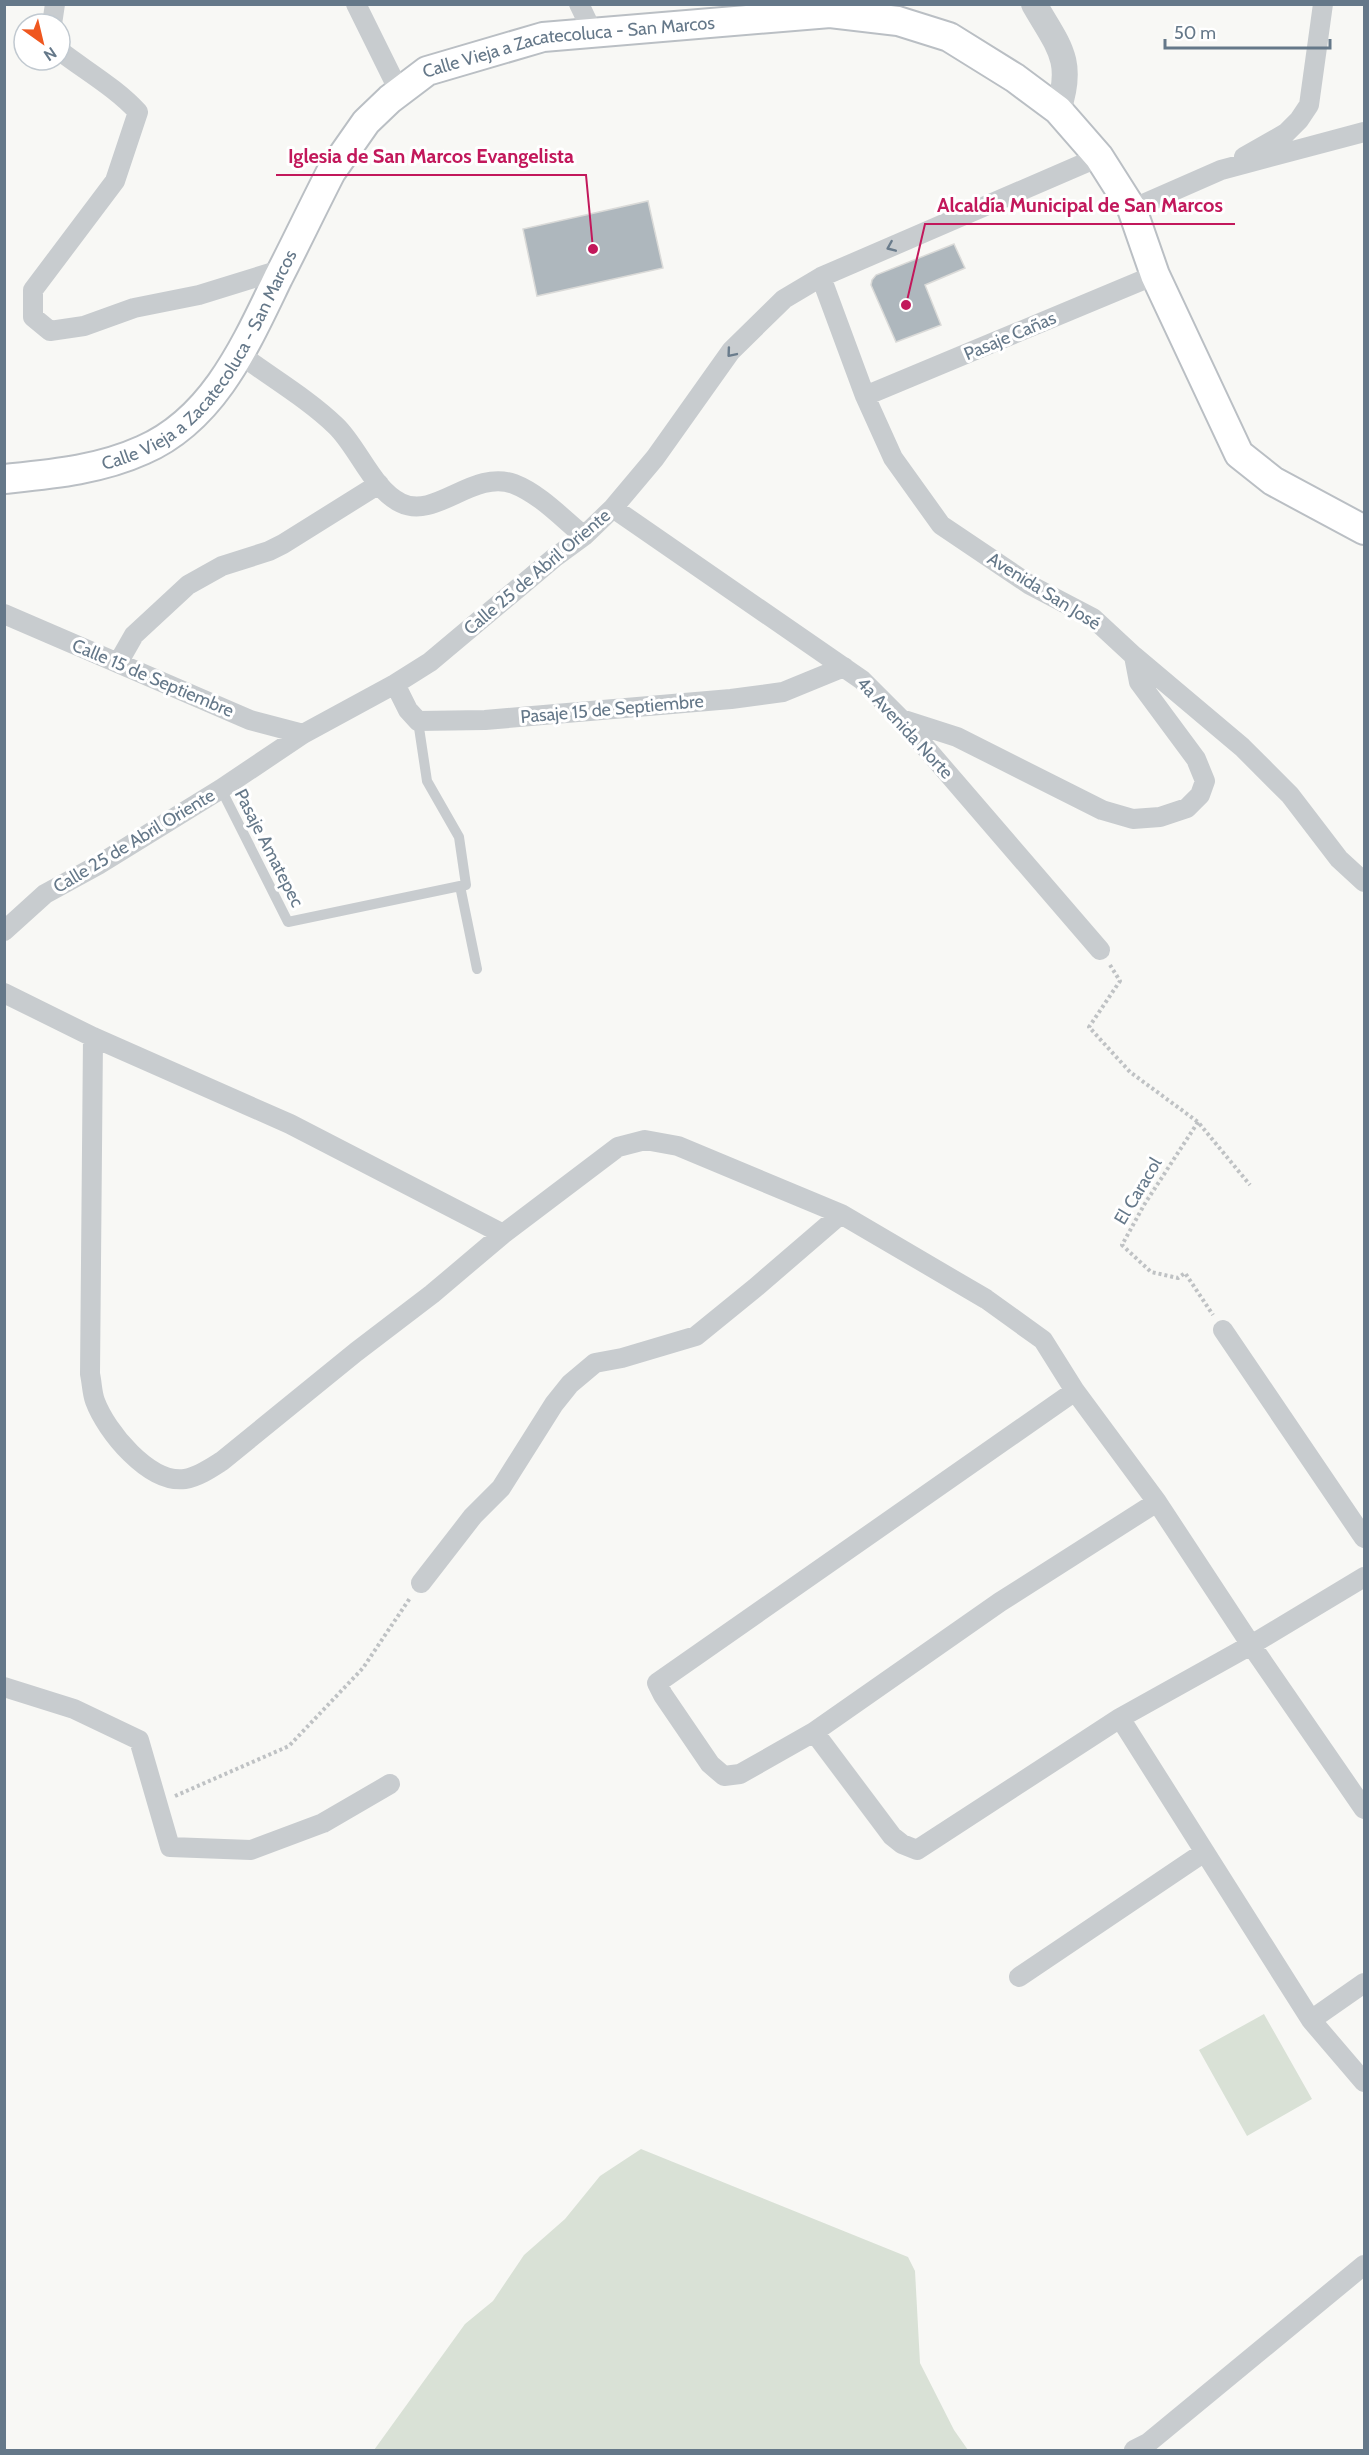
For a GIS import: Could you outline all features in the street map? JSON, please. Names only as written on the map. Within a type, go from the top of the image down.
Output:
[{"type":"main road","name":"Calle Vieja a Zacatecoluca - San Marcos","points":[[4,479],[80,470],[124,458],[163,440],[190,420],[212,395],[241,355],[331,172],[346,149],[366,122],[399,91],[427,72],[543,37],[830,13],[898,21],[949,37],[1015,78],[1058,110],[1099,157],[1132,210],[1155,276],[1239,454],[1273,481],[1365,530]]},
{"type":"street","points":[[356,4],[399,91]]},
{"type":"street","points":[[579,4],[593,33]]},
{"type":"street","points":[[1034,4],[1059,48],[1066,66],[1066,83],[1058,110]]},
{"type":"street","points":[[1132,210],[1221,170],[1286,133],[1299,120],[1309,105],[1323,4]]},
{"type":"street","points":[[72,60],[123,96],[138,112],[115,182],[33,290],[33,317],[50,331],[84,326],[134,308],[199,295],[283,269]]},
{"type":"street","points":[[1221,170],[1365,132]]},
{"type":"street","name":"Calle 25 de Abril Oriente","points":[[4,932],[45,894],[98,865],[221,789],[303,734],[395,684],[430,662],[554,558],[584,536],[613,508],[655,458],[731,351],[784,299],[821,277],[1099,157]]},
{"type":"street","name":"Pasaje Cañas","points":[[865,396],[1155,276]]},
{"type":"street","name":"Avenida San José","points":[[821,277],[865,396],[893,458],[941,525],[1030,585],[1093,618],[1134,656],[1242,747],[1290,795],[1339,859],[1365,882]]},
{"type":"street","points":[[241,355],[338,428],[379,484],[400,503],[414,507],[427,506],[493,480],[514,484],[536,497],[584,536]]},
{"type":"street","points":[[118,663],[134,635],[188,585],[222,566],[269,551],[283,544],[379,484]]},
{"type":"street","name":"4a Avenida Norte","points":[[613,508],[862,680],[901,719],[1100,950]]},
{"type":"street","name":"Calle 15 de Septiembre","points":[[4,614],[250,720],[303,734]]},
{"type":"street","points":[[901,719],[957,737],[1102,810],[1132,819],[1160,817],[1187,808],[1200,795],[1205,781],[1196,759],[1138,681],[1134,656]]},
{"type":"street","name":"Pasaje 15 de Septiembre","points":[[418,721],[509,718],[732,699],[783,692],[844,667]]},
{"type":"street","points":[[395,684],[408,711],[418,721]]},
{"type":"street","points":[[4,993],[93,1037],[290,1124],[503,1234]]},
{"type":"street","points":[[93,1037],[90,1374],[95,1401],[110,1431],[145,1466],[164,1476],[184,1479],[206,1471],[222,1461],[356,1352],[432,1294],[503,1234],[618,1147],[645,1140],[678,1146],[841,1214],[986,1299],[1043,1340],[1075,1391],[1157,1502],[1251,1645],[1365,1809]]},
{"type":"street","points":[[421,1583],[473,1516],[501,1488],[554,1404],[570,1384],[595,1363],[622,1358],[696,1336],[841,1214]]},
{"type":"street","points":[[1223,1330],[1365,1538]]},
{"type":"street","points":[[1075,1391],[657,1683],[710,1764],[724,1776],[740,1774],[814,1732],[1000,1602],[1157,1502]]},
{"type":"street","points":[[814,1732],[892,1836],[902,1844],[917,1850],[1120,1718],[1251,1645],[1365,1577]]},
{"type":"street","points":[[4,1687],[74,1710],[139,1740],[170,1847],[251,1850],[323,1823],[390,1784]]},
{"type":"street","points":[[1120,1718],[1203,1853],[1311,2020],[1365,2082]]},
{"type":"street","points":[[1019,1977],[1203,1853]]},
{"type":"street","points":[[1311,2020],[1365,1983]]},
{"type":"street","points":[[1134,2451],[1148,2443],[1365,2265]]},
{"type":"lane","points":[[418,721],[427,781],[459,837],[466,885],[460,886],[477,969]]},
{"type":"lane","name":"Pasaje Amatepec","points":[[221,789],[288,922],[460,886]]},
{"type":"path","points":[[1100,950],[1120,981],[1089,1027],[1130,1072],[1198,1122],[1250,1185]]},
{"type":"path","name":"El Caracol","points":[[1198,1122],[1144,1205],[1122,1245],[1151,1272],[1178,1278],[1185,1273],[1223,1330]]},
{"type":"path","points":[[158,1804],[289,1746],[363,1668],[421,1583]]},
{"type":"shaded area","points":[[1264,2014],[1312,2099],[1247,2136],[1199,2050]]},
{"type":"shaded area","points":[[641,2149],[908,2257],[915,2271],[920,2363],[954,2430],[968,2450],[374,2450],[465,2324],[493,2301],[524,2255],[565,2219],[600,2176]]},
{"type":"building","points":[[648,201],[663,268],[537,296],[523,229]]},
{"type":"building","points":[[954,244],[965,268],[925,285],[941,325],[896,342],[871,285],[872,280],[876,275]]},
{"type":"place","name":"Iglesia de San Marcos Evangelista","points":[[593,249]]},
{"type":"place","name":"Alcaldía Municipal de San Marcos","points":[[906,305]]}]
